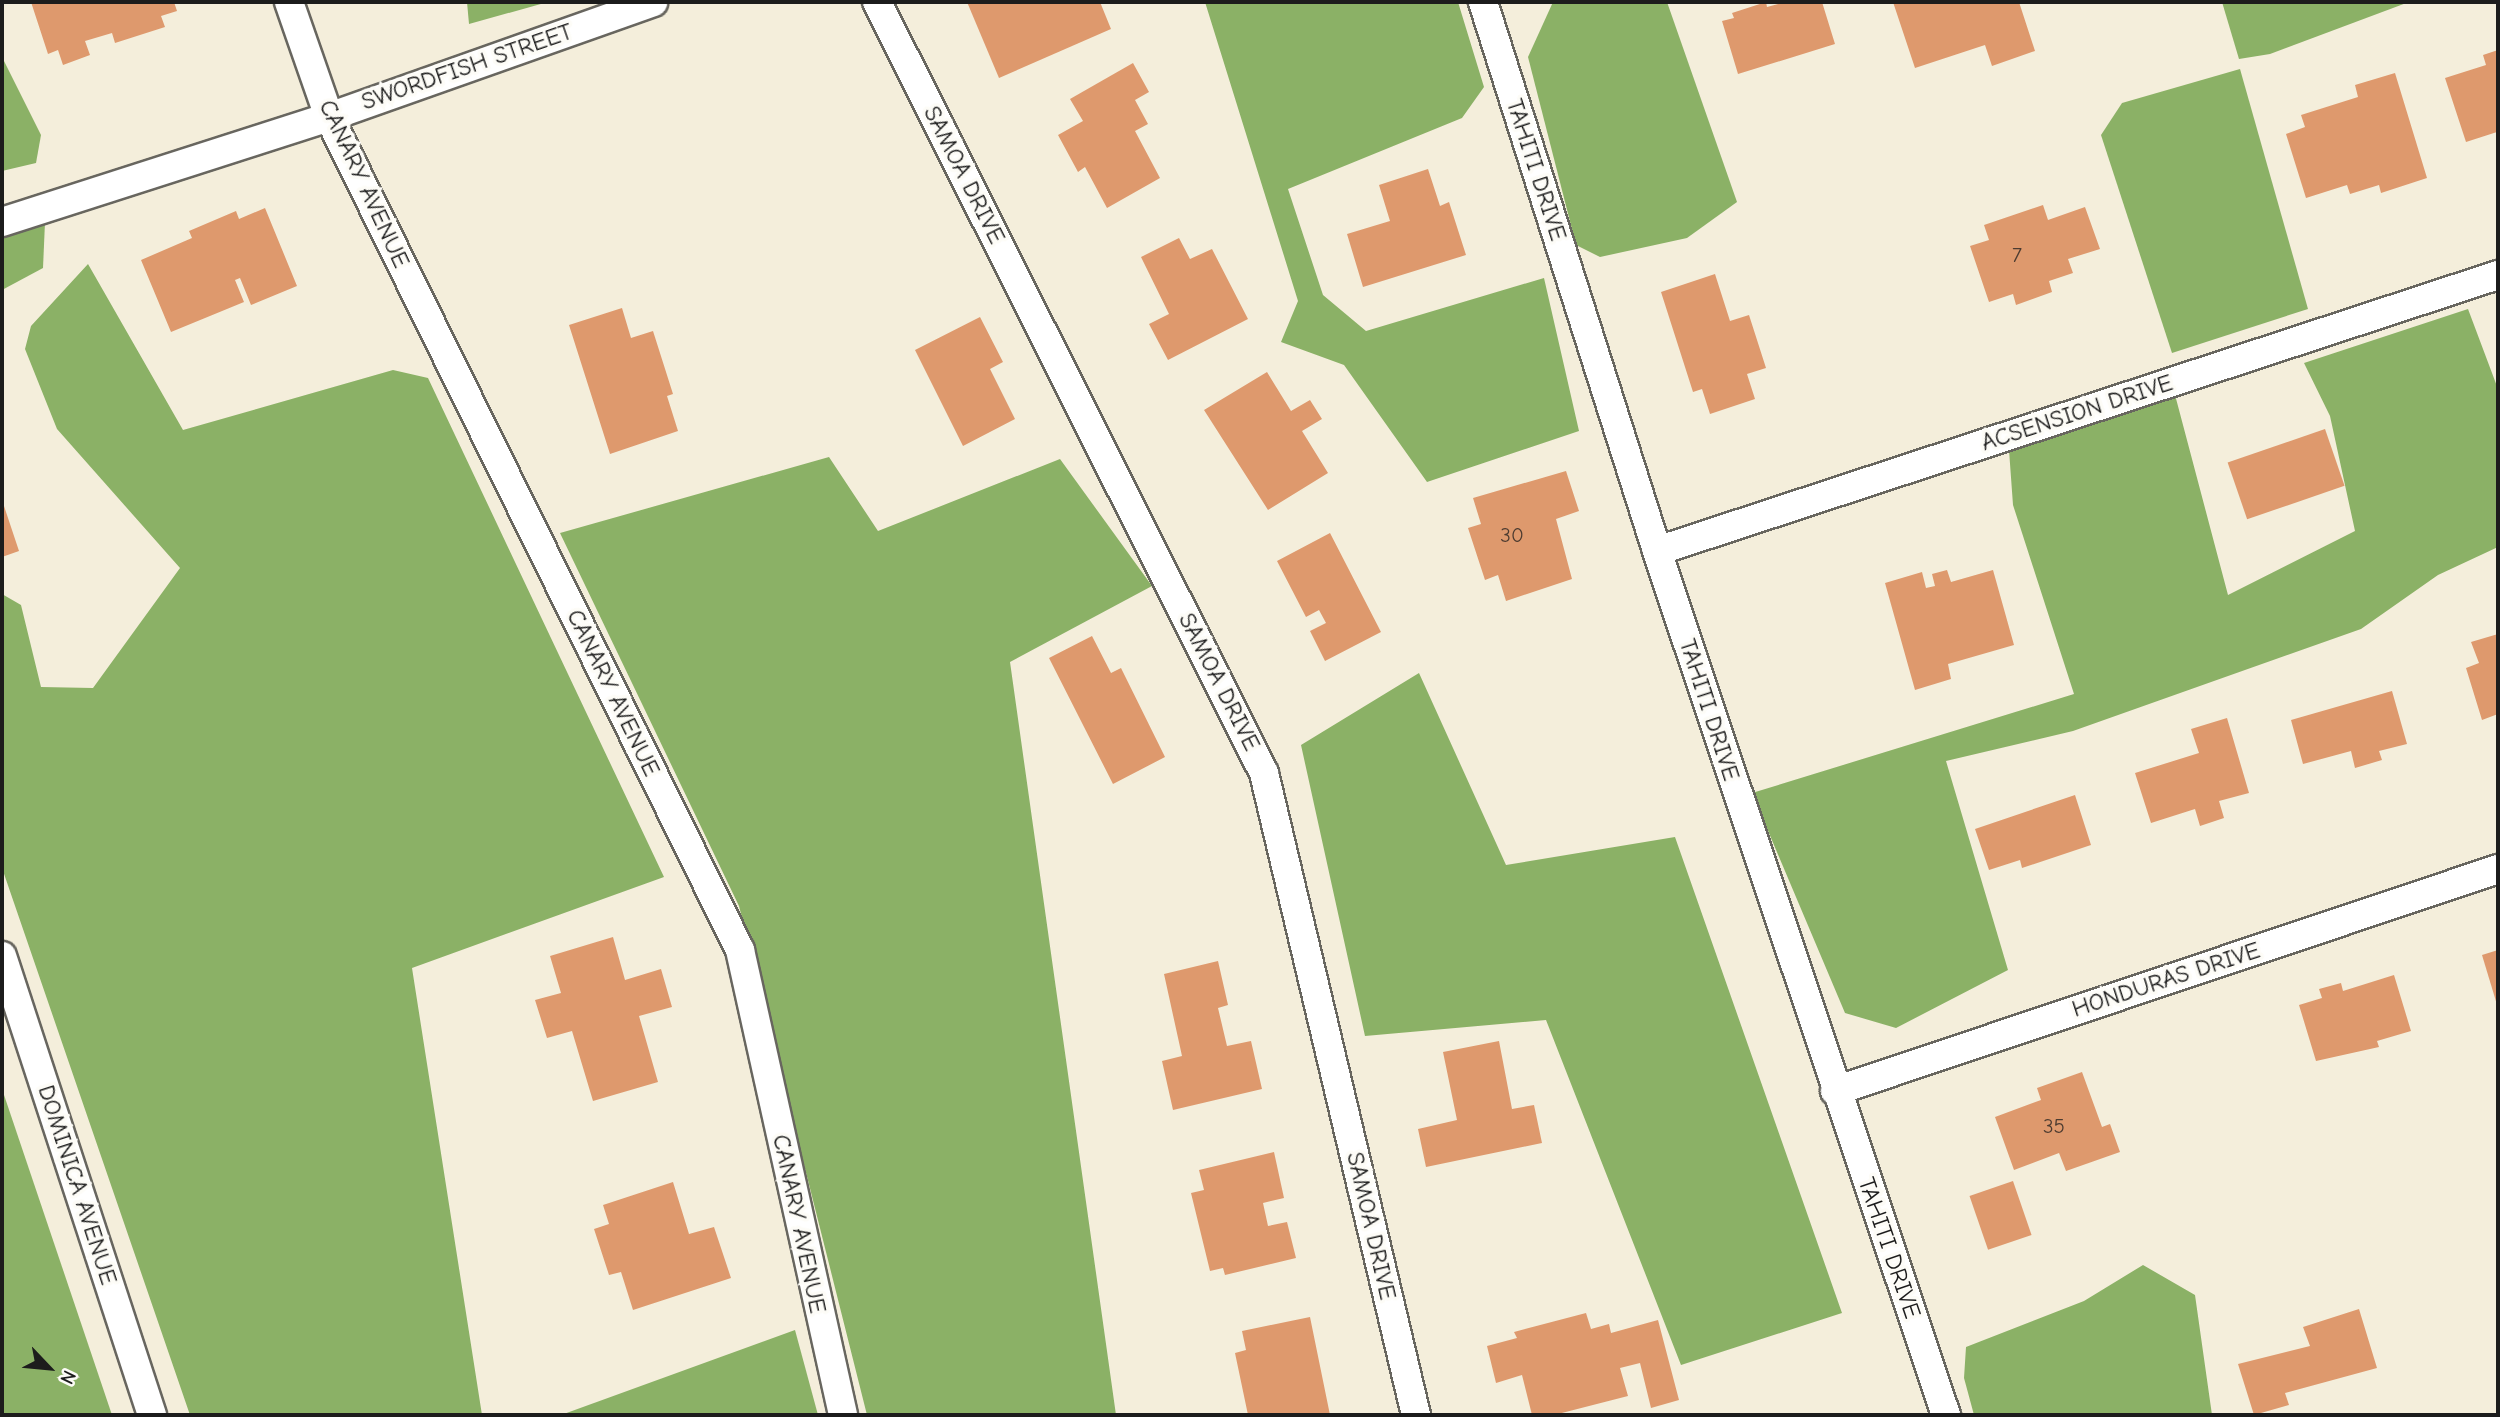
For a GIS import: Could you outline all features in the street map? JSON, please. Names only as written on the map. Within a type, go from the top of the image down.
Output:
[{"type":"street","name":"CANARY AVENUE","points":[[289,2],[329,117],[740,950],[843,1415]]},
{"type":"street","name":"SWORDFISH STREET","points":[[2,222],[329,117],[653,2]]},
{"type":"street","name":"SAMOA DRIVE","points":[[877,2],[1264,772],[1416,1415]]},
{"type":"street","name":"TAHITI DRIVE","points":[[1490,4],[1657,551],[1835,1091],[1946,1415]]},
{"type":"street","name":"ACSENSION DRIVE","points":[[1657,551],[2498,275]]},
{"type":"street","name":"HONDURAS DRIVE","points":[[1835,1091],[2498,869]]},
{"type":"street","name":"DOMINICA AVENUE","points":[[2,956],[152,1415]]},
{"type":"green space","points":[[467,2],[548,2],[469,24]]},
{"type":"green space","points":[[1205,2],[1458,2],[1484,87],[1462,118],[1288,189],[1323,295],[1366,331],[1544,278],[1579,431],[1427,482],[1344,365],[1281,342],[1298,301]]},
{"type":"green space","points":[[1553,2],[1667,2],[1737,202],[1687,238],[1600,257],[1576,245],[1528,57]]},
{"type":"green space","points":[[2222,2],[2409,2],[2270,54],[2239,59]]},
{"type":"green space","points":[[2,57],[41,135],[36,163],[2,171]]},
{"type":"green space","points":[[2240,69],[2308,309],[2172,353],[2101,135],[2122,103]]},
{"type":"green space","points":[[45,222],[43,268],[2,290],[2,235]]},
{"type":"green space","points":[[88,264],[183,430],[393,370],[428,378],[664,877],[412,968],[482,1415],[190,1415],[2,868],[2,594],[21,605],[41,687],[93,688],[180,568],[57,429],[25,349],[31,326]]},
{"type":"green space","points":[[2468,309],[2498,389],[2498,547],[2438,575],[2361,629],[2073,731],[1946,761],[2008,970],[1896,1028],[1845,1013],[1752,793],[2074,694],[2013,505],[2009,450],[2174,391],[2228,595],[2355,531],[2330,416],[2304,363]]},
{"type":"green space","points":[[829,457],[878,531],[1060,459],[1152,586],[1010,662],[1116,1415],[867,1415],[739,906],[560,533]]},
{"type":"green space","points":[[1419,673],[1506,865],[1675,837],[1842,1313],[1681,1365],[1546,1020],[1365,1036],[1301,745]]},
{"type":"green space","points":[[2,1089],[112,1415],[2,1415]]},
{"type":"green space","points":[[2143,1265],[2195,1295],[2212,1415],[1974,1415],[1964,1378],[1966,1347],[2084,1301]]},
{"type":"green space","points":[[795,1330],[818,1415],[561,1415]]},
{"type":"building","points":[[31,2],[174,2],[177,11],[161,16],[165,27],[115,43],[112,33],[85,41],[90,55],[63,65],[58,50],[48,54]]},
{"type":"building","points":[[967,2],[1100,2],[1111,29],[999,78]]},
{"type":"building","points":[[1766,2],[1767,7],[1785,2],[1822,2],[1835,44],[1738,74],[1722,21],[1734,18],[1732,13]]},
{"type":"building","points":[[1893,2],[2019,2],[2035,51],[1992,66],[1985,45],[1915,68]]},
{"type":"building","points":[[2498,50],[2497,132],[2466,142],[2445,78],[2486,65],[2483,55]]},
{"type":"building","points":[[1133,63],[1149,92],[1135,100],[1148,124],[1135,131],[1160,178],[1107,208],[1085,167],[1078,172],[1058,135],[1083,121],[1070,99]]},
{"type":"building","points":[[2395,73],[2427,178],[2381,193],[2379,185],[2350,194],[2347,185],[2306,198],[2286,134],[2305,127],[2301,115],[2358,97],[2355,85]]},
{"type":"building","points":[[1428,169],[1440,206],[1449,202],[1466,255],[1363,287],[1347,234],[1390,221],[1379,185]]},
{"type":"building","points":[[2043,205],[2048,220],[2085,207],[2100,249],[2068,259],[2073,273],[2049,281],[2052,292],[2016,305],[2013,294],[1989,302],[1970,246],[1989,240],[1984,225]]},
{"type":"building","points":[[265,208],[297,286],[251,305],[240,278],[235,280],[244,302],[171,332],[141,260],[192,238],[189,231],[236,211],[239,219]]},
{"type":"building","points":[[1179,238],[1190,259],[1212,249],[1248,319],[1168,360],[1149,324],[1169,314],[1141,257]]},
{"type":"building","points":[[1715,274],[1730,321],[1749,315],[1766,368],[1747,374],[1755,399],[1710,414],[1702,389],[1693,392],[1661,292]]},
{"type":"building","points":[[622,308],[631,338],[653,331],[673,394],[667,396],[678,431],[610,454],[569,325]]},
{"type":"building","points":[[980,317],[1003,362],[990,369],[1015,419],[963,446],[915,350]]},
{"type":"building","points":[[1267,372],[1291,411],[1310,400],[1322,419],[1302,431],[1328,473],[1268,510],[1204,410]]},
{"type":"building","points":[[2325,429],[2345,486],[2247,519],[2228,463]]},
{"type":"building","points":[[1566,471],[1579,511],[1556,519],[1572,579],[1506,601],[1498,575],[1485,580],[1468,528],[1481,524],[1473,498]]},
{"type":"building","points":[[2,500],[19,551],[2,557]]},
{"type":"building","points":[[1330,533],[1381,632],[1325,661],[1310,631],[1326,623],[1319,610],[1306,617],[1277,561]]},
{"type":"building","points":[[1947,570],[1951,582],[1993,570],[2014,645],[1948,664],[1951,679],[1915,690],[1885,583],[1922,572],[1926,588],[1935,586],[1932,574]]},
{"type":"building","points":[[2498,634],[2498,714],[2482,720],[2466,668],[2479,663],[2471,642]]},
{"type":"building","points":[[1092,636],[1111,673],[1121,668],[1165,757],[1113,784],[1049,658]]},
{"type":"building","points":[[2392,691],[2407,744],[2379,751],[2382,760],[2355,768],[2351,751],[2303,764],[2291,720]]},
{"type":"building","points":[[2227,718],[2249,793],[2219,801],[2224,818],[2200,826],[2195,809],[2151,823],[2135,773],[2199,753],[2191,729]]},
{"type":"building","points":[[2075,795],[2091,845],[2022,868],[2020,860],[1989,870],[1975,829]]},
{"type":"building","points":[[613,937],[625,980],[661,969],[672,1007],[639,1016],[658,1082],[593,1101],[572,1031],[547,1038],[535,1000],[561,993],[550,956]]},
{"type":"building","points":[[2498,950],[2498,1008],[2482,955]]},
{"type":"building","points":[[1218,961],[1228,1005],[1218,1008],[1227,1046],[1251,1041],[1262,1089],[1173,1110],[1162,1061],[1182,1056],[1164,974]]},
{"type":"building","points":[[2394,975],[2411,1031],[2377,1041],[2379,1047],[2316,1061],[2299,1005],[2322,998],[2319,989],[2341,983],[2343,991]]},
{"type":"building","points":[[1499,1041],[1512,1109],[1534,1105],[1542,1143],[1426,1167],[1418,1129],[1457,1120],[1443,1052]]},
{"type":"building","points":[[2082,1072],[2102,1127],[2110,1124],[2120,1152],[2066,1171],[2059,1153],[2014,1170],[1995,1117],[2041,1100],[2037,1088]]},
{"type":"building","points":[[1274,1152],[1284,1198],[1263,1203],[1268,1226],[1287,1222],[1296,1258],[1225,1275],[1223,1268],[1210,1271],[1191,1193],[1204,1190],[1199,1170]]},
{"type":"building","points":[[2013,1181],[2032,1235],[1988,1250],[1970,1196]]},
{"type":"building","points":[[673,1182],[689,1234],[714,1227],[731,1278],[633,1310],[621,1272],[609,1275],[594,1229],[609,1224],[603,1205]]},
{"type":"building","points":[[2359,1309],[2377,1368],[2285,1393],[2289,1405],[2254,1415],[2238,1364],[2310,1346],[2303,1327]]},
{"type":"building","points":[[1586,1313],[1591,1329],[1609,1324],[1611,1333],[1658,1320],[1679,1400],[1651,1408],[1640,1363],[1620,1368],[1628,1396],[1554,1415],[1532,1415],[1522,1375],[1496,1383],[1487,1346],[1517,1338],[1514,1332]]},
{"type":"building","points":[[1310,1317],[1330,1415],[1248,1415],[1235,1353],[1246,1350],[1242,1331]]}]
